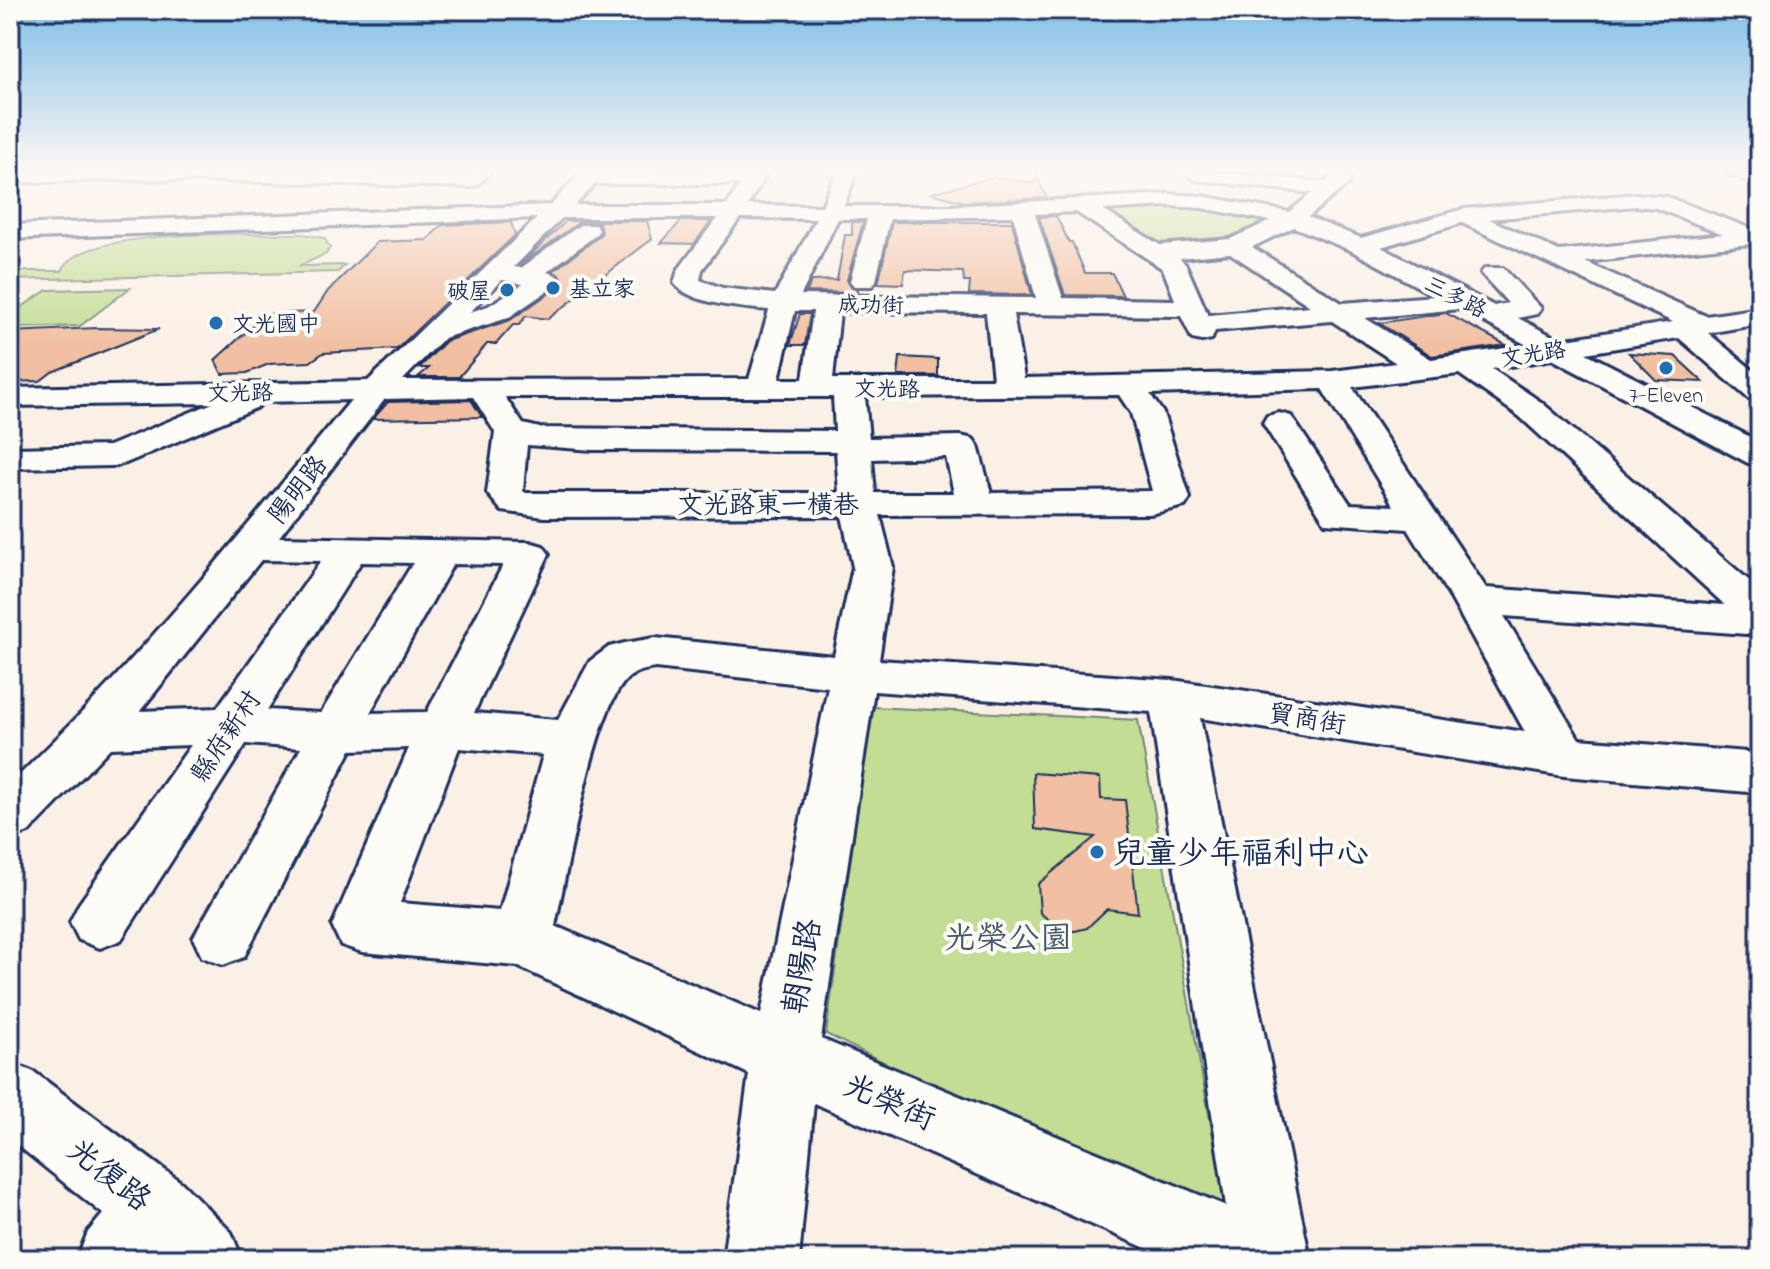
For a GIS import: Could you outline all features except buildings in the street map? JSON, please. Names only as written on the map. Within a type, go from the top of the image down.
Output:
[{"type":"street","points":[[21,256],[56,229]]},
{"type":"street","points":[[10,232],[75,229]]},
{"type":"street","name":"陽明路","points":[[10,817],[97,731],[250,548],[375,391],[537,229]]},
{"type":"street","name":"成功街","points":[[721,229],[690,270],[687,283],[701,291],[731,298],[784,303],[1052,307],[1195,316],[1337,314],[1465,301]]},
{"type":"street","points":[[736,442],[784,303],[822,229]]},
{"type":"street","points":[[863,281],[876,229]]},
{"type":"street","points":[[1028,229],[1052,307]]},
{"type":"street","points":[[1118,229],[1174,265],[1223,384]]},
{"type":"street","points":[[1156,253],[1235,246],[1271,229]]},
{"type":"street","name":"三多路","points":[[1318,229],[1360,246],[1753,447]]},
{"type":"street","points":[[1360,246],[1418,229]]},
{"type":"street","points":[[1493,229],[1704,325],[1754,328]]},
{"type":"street","points":[[1733,229],[1757,238]]},
{"type":"street","points":[[525,277],[588,230]]},
{"type":"street","points":[[1555,258],[1757,238]]},
{"type":"street","points":[[1235,246],[1424,368]]},
{"type":"street","points":[[431,333],[498,312],[547,280],[494,271]]},
{"type":"street","points":[[1491,314],[1528,308],[1494,273]]},
{"type":"street","points":[[828,303],[832,386],[851,445],[858,503],[873,567],[852,674]]},
{"type":"street","points":[[998,306],[1010,388]]},
{"type":"street","points":[[1704,325],[1760,392]]},
{"type":"street","name":"文光路","points":[[10,397],[483,388],[1010,388],[1332,380],[1465,364],[1704,325]]},
{"type":"street","points":[[1465,364],[1530,409],[1760,613]]},
{"type":"street","points":[[1332,380],[1473,600],[1564,757]]},
{"type":"street","name":"文光路東一橫巷","points":[[512,432],[505,493],[515,503],[544,506],[1150,503],[1172,498],[1147,413],[1128,385]]},
{"type":"street","points":[[483,388],[512,432],[540,438],[961,446],[975,503]]},
{"type":"street","points":[[10,458],[114,456],[267,391]]},
{"type":"street","points":[[10,458],[88,395]]},
{"type":"street","points":[[1279,423],[1338,515],[1422,518]]},
{"type":"street","points":[[250,548],[529,554],[442,729]]},
{"type":"street","name":"縣府新村","points":[[100,922],[349,550]]},
{"type":"street","points":[[223,938],[335,732],[439,554]]},
{"type":"street","points":[[1473,600],[1760,621]]},
{"type":"street","name":"貿商街","points":[[572,739],[606,672],[625,658],[655,653],[852,674],[1172,697],[1564,757],[1760,773]]},
{"type":"street","name":"朝陽路","points":[[761,1259],[785,1057],[852,674]]},
{"type":"street","points":[[1172,697],[1272,1259]]},
{"type":"street","points":[[97,731],[233,725],[335,732],[442,729],[572,739],[522,940]]},
{"type":"street","name":"光榮街","points":[[442,729],[362,926],[522,940],[785,1057],[1260,1259]]},
{"type":"street","name":"光復路","points":[[10,1096],[158,1242]]},
{"type":"green space","points":[[1138,229],[1259,229],[1235,237],[1167,247]]},
{"type":"green space","points":[[211,234],[303,234],[324,238],[330,248],[326,254],[299,266],[345,265],[338,272],[10,280],[24,271],[62,271],[75,257],[100,246],[133,240]]},
{"type":"green space","points":[[130,288],[80,326],[10,328],[10,315],[47,290]]},
{"type":"green space","name":"光榮公園","points":[[872,707],[1138,720],[1230,1231],[826,1034]]},
{"type":"place","name":"基立家","points":[[553,288]]},
{"type":"place","name":"破屋","points":[[507,290]]},
{"type":"place","name":"文光國中","points":[[216,323]]},
{"type":"place","name":"7-Eleven","points":[[1666,368]]},
{"type":"place","name":"兒童少年福利中心","points":[[1097,852]]}]
